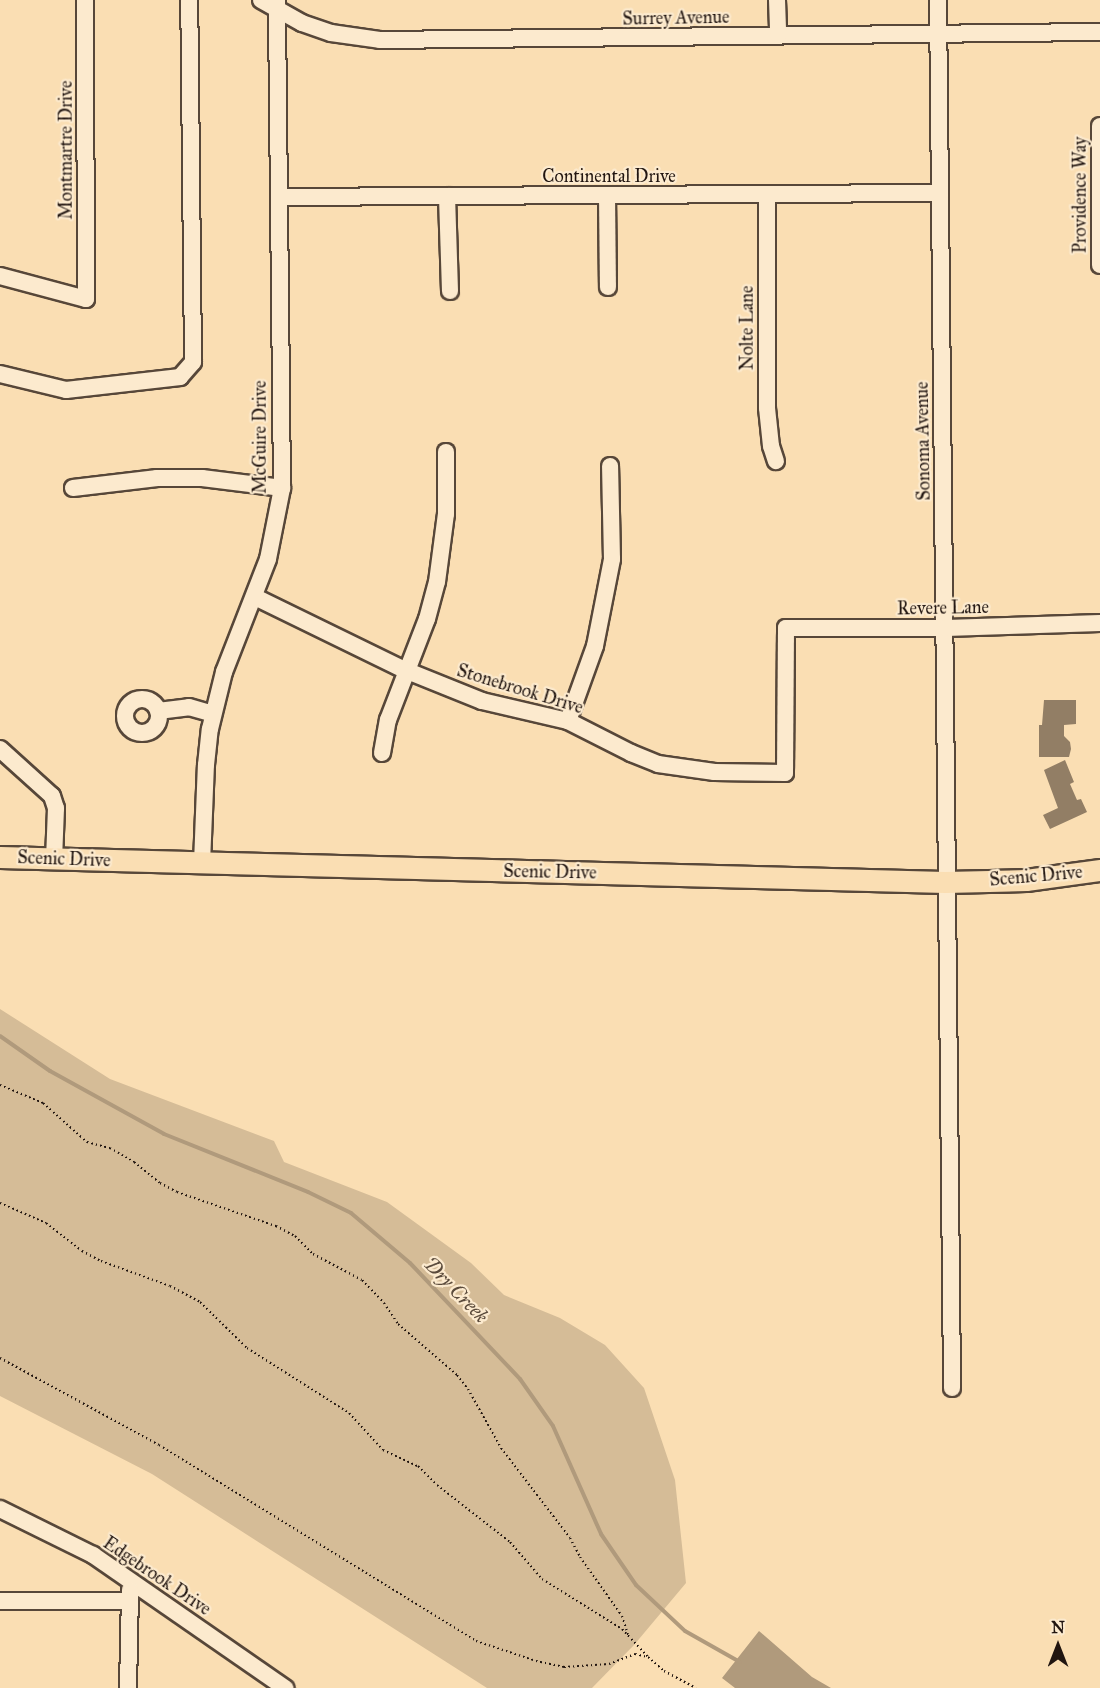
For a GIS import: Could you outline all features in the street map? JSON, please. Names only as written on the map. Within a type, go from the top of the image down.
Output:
[{"type":"main road","name":"Scenic Drive","points":[[0,857],[945,882],[1026,880],[1100,870]]},
{"type":"street","name":"Montmartre Drive","points":[[0,276],[86,299],[85,0]]},
{"type":"street","points":[[0,374],[66,390],[180,377],[193,362],[189,0]]},
{"type":"street","name":"Surrey Avenue","points":[[261,0],[278,5],[331,33],[380,40],[939,36],[1100,32]]},
{"type":"street","points":[[777,0],[778,36]]},
{"type":"street","name":"Sonoma Avenue","points":[[938,0],[946,628],[945,882],[952,1388]]},
{"type":"street","name":"McGuire Drive","points":[[202,863],[206,765],[213,714],[224,672],[268,559],[282,488],[278,5]]},
{"type":"street","name":"Providence Way","points":[[1100,126],[1100,265]]},
{"type":"street","name":"Continental Drive","points":[[279,197],[940,193]]},
{"type":"street","name":"Nolte Lane","points":[[767,194],[766,408],[771,446],[776,461]]},
{"type":"street","points":[[607,195],[608,287]]},
{"type":"street","points":[[447,196],[450,291]]},
{"type":"street","points":[[382,753],[388,720],[405,670],[427,619],[437,582],[446,514],[446,452]]},
{"type":"street","points":[[568,721],[596,646],[612,559],[610,466]]},
{"type":"street","points":[[73,488],[157,478],[202,478],[282,488]]},
{"type":"street","name":"Stonebrook Drive","points":[[255,597],[405,670],[482,701],[568,721],[658,764],[714,772],[785,772]]},
{"type":"street","name":"Revere Lane","points":[[785,772],[786,628],[946,628],[1100,623]]},
{"type":"street","points":[[158,711],[189,707],[213,714]]},
{"type":"street","points":[[0,749],[52,796],[56,808],[54,859]]},
{"type":"street","name":"Edgebrook Drive","points":[[0,1509],[93,1555],[285,1688]]},
{"type":"street","points":[[128,1688],[130,1581]]},
{"type":"street","points":[[0,1601],[130,1601]]},
{"type":"path","points":[[0,1085],[43,1103],[87,1142],[111,1148],[134,1162],[160,1183],[177,1192],[276,1226],[295,1236],[313,1254],[362,1280],[384,1303],[398,1324],[457,1375],[468,1389],[501,1448],[570,1538],[580,1557],[622,1616],[628,1635]]},
{"type":"path","points":[[0,1203],[46,1222],[82,1251],[101,1261],[170,1286],[200,1302],[247,1348],[350,1413],[383,1450],[418,1466],[436,1485],[510,1542],[542,1579],[628,1635],[648,1658],[664,1671],[696,1688]]},
{"type":"path","points":[[0,1358],[159,1445],[476,1641],[536,1661],[564,1667],[609,1664],[635,1654],[648,1658]]},
{"type":"shaded area","points":[[0,1009],[110,1079],[274,1141],[284,1162],[387,1202],[471,1263],[504,1295],[560,1318],[605,1345],[644,1388],[675,1480],[686,1583],[634,1645],[592,1688],[487,1688],[152,1474],[0,1396]]},
{"type":"shaded area","points":[[759,1631],[812,1677],[831,1688],[735,1688],[722,1678]]},
{"type":"building","points":[[1044,700],[1076,700],[1076,724],[1064,725],[1064,736],[1070,742],[1069,757],[1039,757],[1039,725],[1042,725]]},
{"type":"building","points":[[1065,760],[1074,782],[1070,784],[1077,800],[1081,799],[1087,812],[1050,829],[1043,815],[1058,808],[1044,770]]},
{"type":"waterway","name":"Dry Creek","points":[[0,1036],[50,1071],[164,1134],[308,1192],[351,1213],[410,1263],[520,1379],[553,1426],[601,1534],[636,1585],[685,1631],[740,1662]]}]
